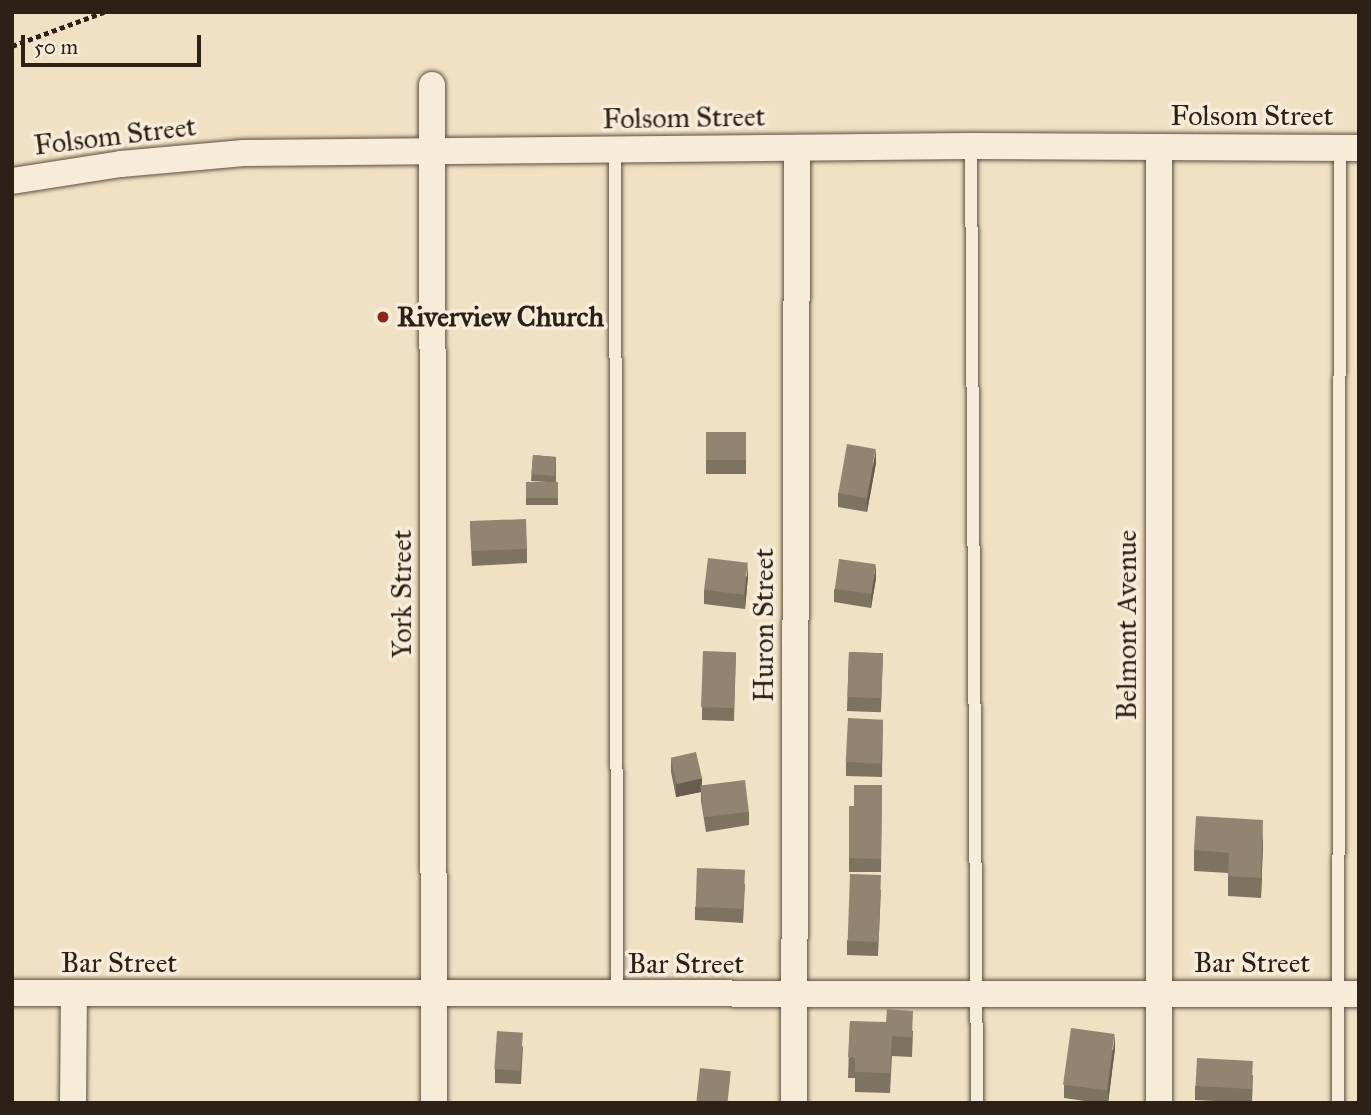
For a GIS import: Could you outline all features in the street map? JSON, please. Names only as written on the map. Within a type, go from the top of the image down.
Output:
[{"type":"street","name":"York Street","points":[[432,85],[434,1103]]},
{"type":"street","name":"Folsom Street","points":[[12,181],[121,164],[244,153],[971,146],[1349,148]]},
{"type":"street","name":"Belmont Avenue","points":[[1159,147],[1159,1103]]},
{"type":"street","name":"Huron Street","points":[[794,1103],[797,148]]},
{"type":"street","name":"Bar Street","points":[[12,993],[794,996],[1348,994]]},
{"type":"street","points":[[73,1103],[74,994]]},
{"type":"lane","points":[[971,146],[977,1103]]},
{"type":"lane","points":[[1338,1103],[1348,994],[1349,148]]},
{"type":"lane","points":[[615,150],[617,995]]},
{"type":"path","points":[[12,46],[104,12]]},
{"type":"building","points":[[706,432],[746,432],[746,460],[706,460]]},
{"type":"building","points":[[847,444],[876,449],[867,498],[838,493]]},
{"type":"building","points":[[533,455],[556,457],[554,476],[531,474]]},
{"type":"building","points":[[526,482],[558,482],[558,498],[526,498]]},
{"type":"building","points":[[526,519],[527,549],[471,551],[470,521]]},
{"type":"building","points":[[708,558],[748,563],[744,595],[704,590]]},
{"type":"building","points":[[839,559],[876,564],[871,594],[835,589]]},
{"type":"building","points":[[703,651],[736,652],[734,708],[701,707]]},
{"type":"building","points":[[849,652],[883,653],[881,698],[847,697]]},
{"type":"building","points":[[848,718],[883,720],[881,764],[846,762]]},
{"type":"building","points":[[696,752],[702,778],[677,784],[671,758]]},
{"type":"building","points":[[745,780],[749,812],[704,817],[700,785]]},
{"type":"building","points":[[854,785],[882,785],[881,859],[849,858],[849,806],[854,806]]},
{"type":"building","points":[[1196,816],[1263,820],[1261,878],[1228,876],[1229,853],[1194,850]]},
{"type":"building","points":[[697,868],[745,870],[744,909],[696,907]]},
{"type":"building","points":[[850,874],[881,875],[879,942],[848,941]]},
{"type":"building","points":[[887,1009],[913,1011],[912,1037],[892,1036],[890,1073],[855,1072],[855,1058],[848,1057],[850,1021],[886,1022]]},
{"type":"building","points":[[1071,1028],[1115,1034],[1107,1091],[1063,1084]]},
{"type":"building","points":[[497,1031],[523,1033],[520,1071],[494,1069]]},
{"type":"building","points":[[1197,1058],[1253,1061],[1251,1089],[1196,1086]]},
{"type":"building","points":[[700,1068],[731,1071],[727,1103],[696,1103]]},
{"type":"place","name":"Riverview Church","points":[[383,317]]}]
